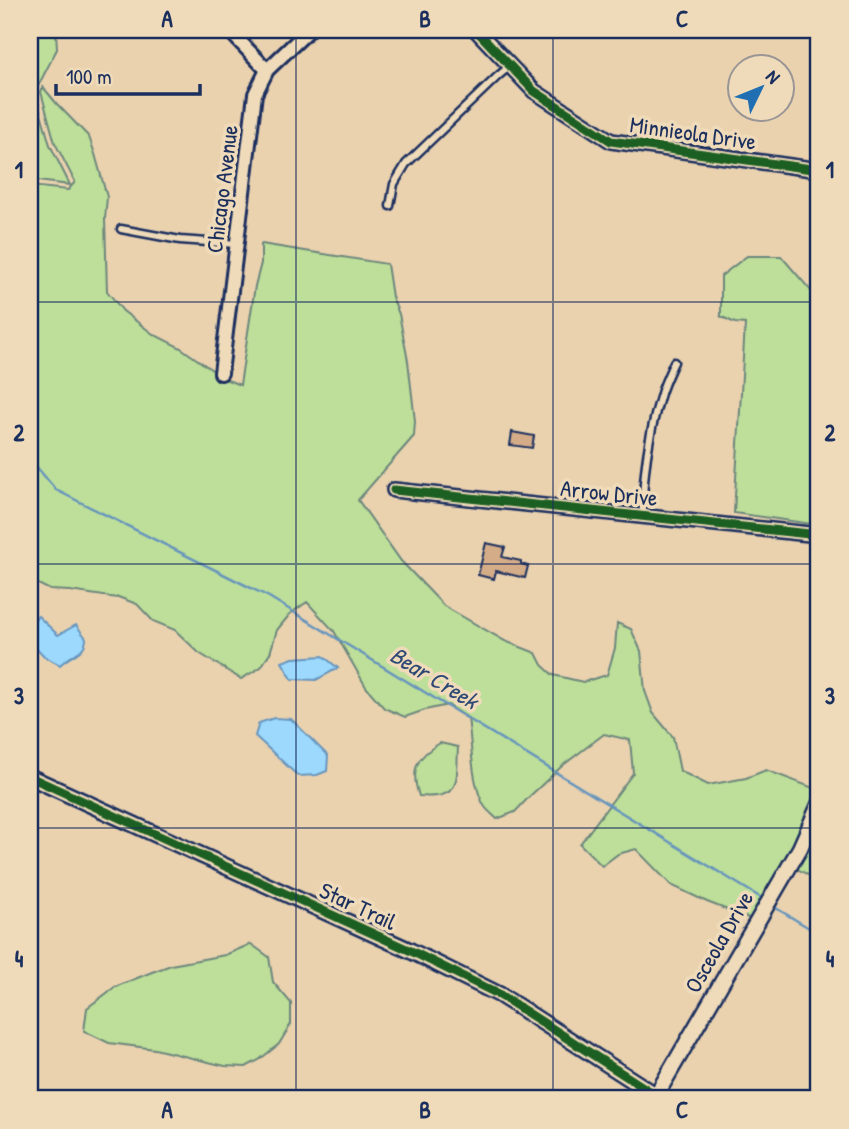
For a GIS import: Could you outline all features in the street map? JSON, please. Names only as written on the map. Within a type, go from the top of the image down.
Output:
[{"type":"street","points":[[229,30],[267,70]]},
{"type":"street","name":"Chicago Avenue","points":[[221,373],[255,94],[267,70],[309,30]]},
{"type":"street","name":"Minnieola Drive","points":[[477,30],[534,91],[611,141],[819,170]]},
{"type":"street","name":"Arrow Drive","points":[[394,490],[819,535]]},
{"type":"street","name":"Star Trail","points":[[30,777],[411,951],[500,995],[655,1098]]},
{"type":"street","name":"Osceola Drive","points":[[655,1098],[800,848],[819,805]]},
{"type":"lane","points":[[390,206],[394,184],[406,164],[510,66]]},
{"type":"lane","points":[[121,229],[180,240],[236,244]]},
{"type":"lane","points":[[643,516],[651,438],[660,396],[674,362]]},
{"type":"green space","points":[[30,30],[56,30],[57,49],[35,92],[50,145],[70,185],[30,180]]},
{"type":"green space","points":[[43,87],[89,137],[95,154],[107,197],[107,291],[123,311],[153,334],[181,348],[225,379],[240,385],[261,263],[261,244],[387,264],[408,361],[415,421],[414,436],[358,500],[401,561],[444,606],[505,641],[536,653],[542,665],[553,675],[583,682],[607,675],[615,648],[617,623],[631,629],[641,651],[645,691],[653,713],[673,737],[680,771],[708,785],[746,778],[766,770],[816,789],[819,794],[796,843],[751,919],[671,885],[636,849],[618,854],[602,866],[580,844],[633,773],[630,740],[604,734],[562,766],[515,812],[497,819],[480,798],[468,718],[448,705],[405,717],[384,708],[366,687],[334,631],[307,602],[290,614],[277,630],[270,653],[261,667],[241,679],[199,653],[175,630],[153,621],[137,604],[118,597],[50,590],[30,580],[30,186],[68,190],[75,182],[55,143],[41,92]]},
{"type":"green space","points":[[747,256],[781,256],[819,300],[819,525],[734,513],[745,324],[720,316],[721,276]]},
{"type":"green space","points":[[440,743],[458,747],[454,785],[443,795],[419,796],[415,778],[417,765],[425,753]]},
{"type":"green space","points":[[819,817],[819,881],[794,867]]},
{"type":"green space","points":[[251,944],[269,957],[273,982],[291,1003],[291,1024],[279,1044],[246,1067],[225,1066],[155,1049],[109,1043],[84,1031],[87,1008],[115,987],[171,965],[225,955]]},
{"type":"water","points":[[38,616],[58,635],[76,625],[86,638],[83,647],[60,665],[45,657],[30,641],[30,625]]},
{"type":"water","points":[[323,656],[338,668],[316,680],[292,679],[282,662],[293,658]]},
{"type":"water","points":[[274,718],[291,719],[328,756],[327,771],[317,775],[298,776],[255,736],[259,723]]},
{"type":"building","points":[[512,432],[534,436],[532,448],[510,445]]},
{"type":"building","points":[[486,543],[505,547],[502,557],[521,561],[521,564],[528,566],[525,578],[496,571],[494,579],[478,575]]},
{"type":"waterway","name":"Bear Creek","points":[[30,459],[56,490],[269,597],[763,899]]},
{"type":"waterway","name":"Bear Creek","points":[[771,905],[819,934]]},
{"type":"cycle path","points":[[476,30],[534,91],[611,141],[819,170]]},
{"type":"cycle path","points":[[394,490],[819,535]]},
{"type":"cycle path","points":[[30,777],[411,951],[500,995],[657,1096]]}]
